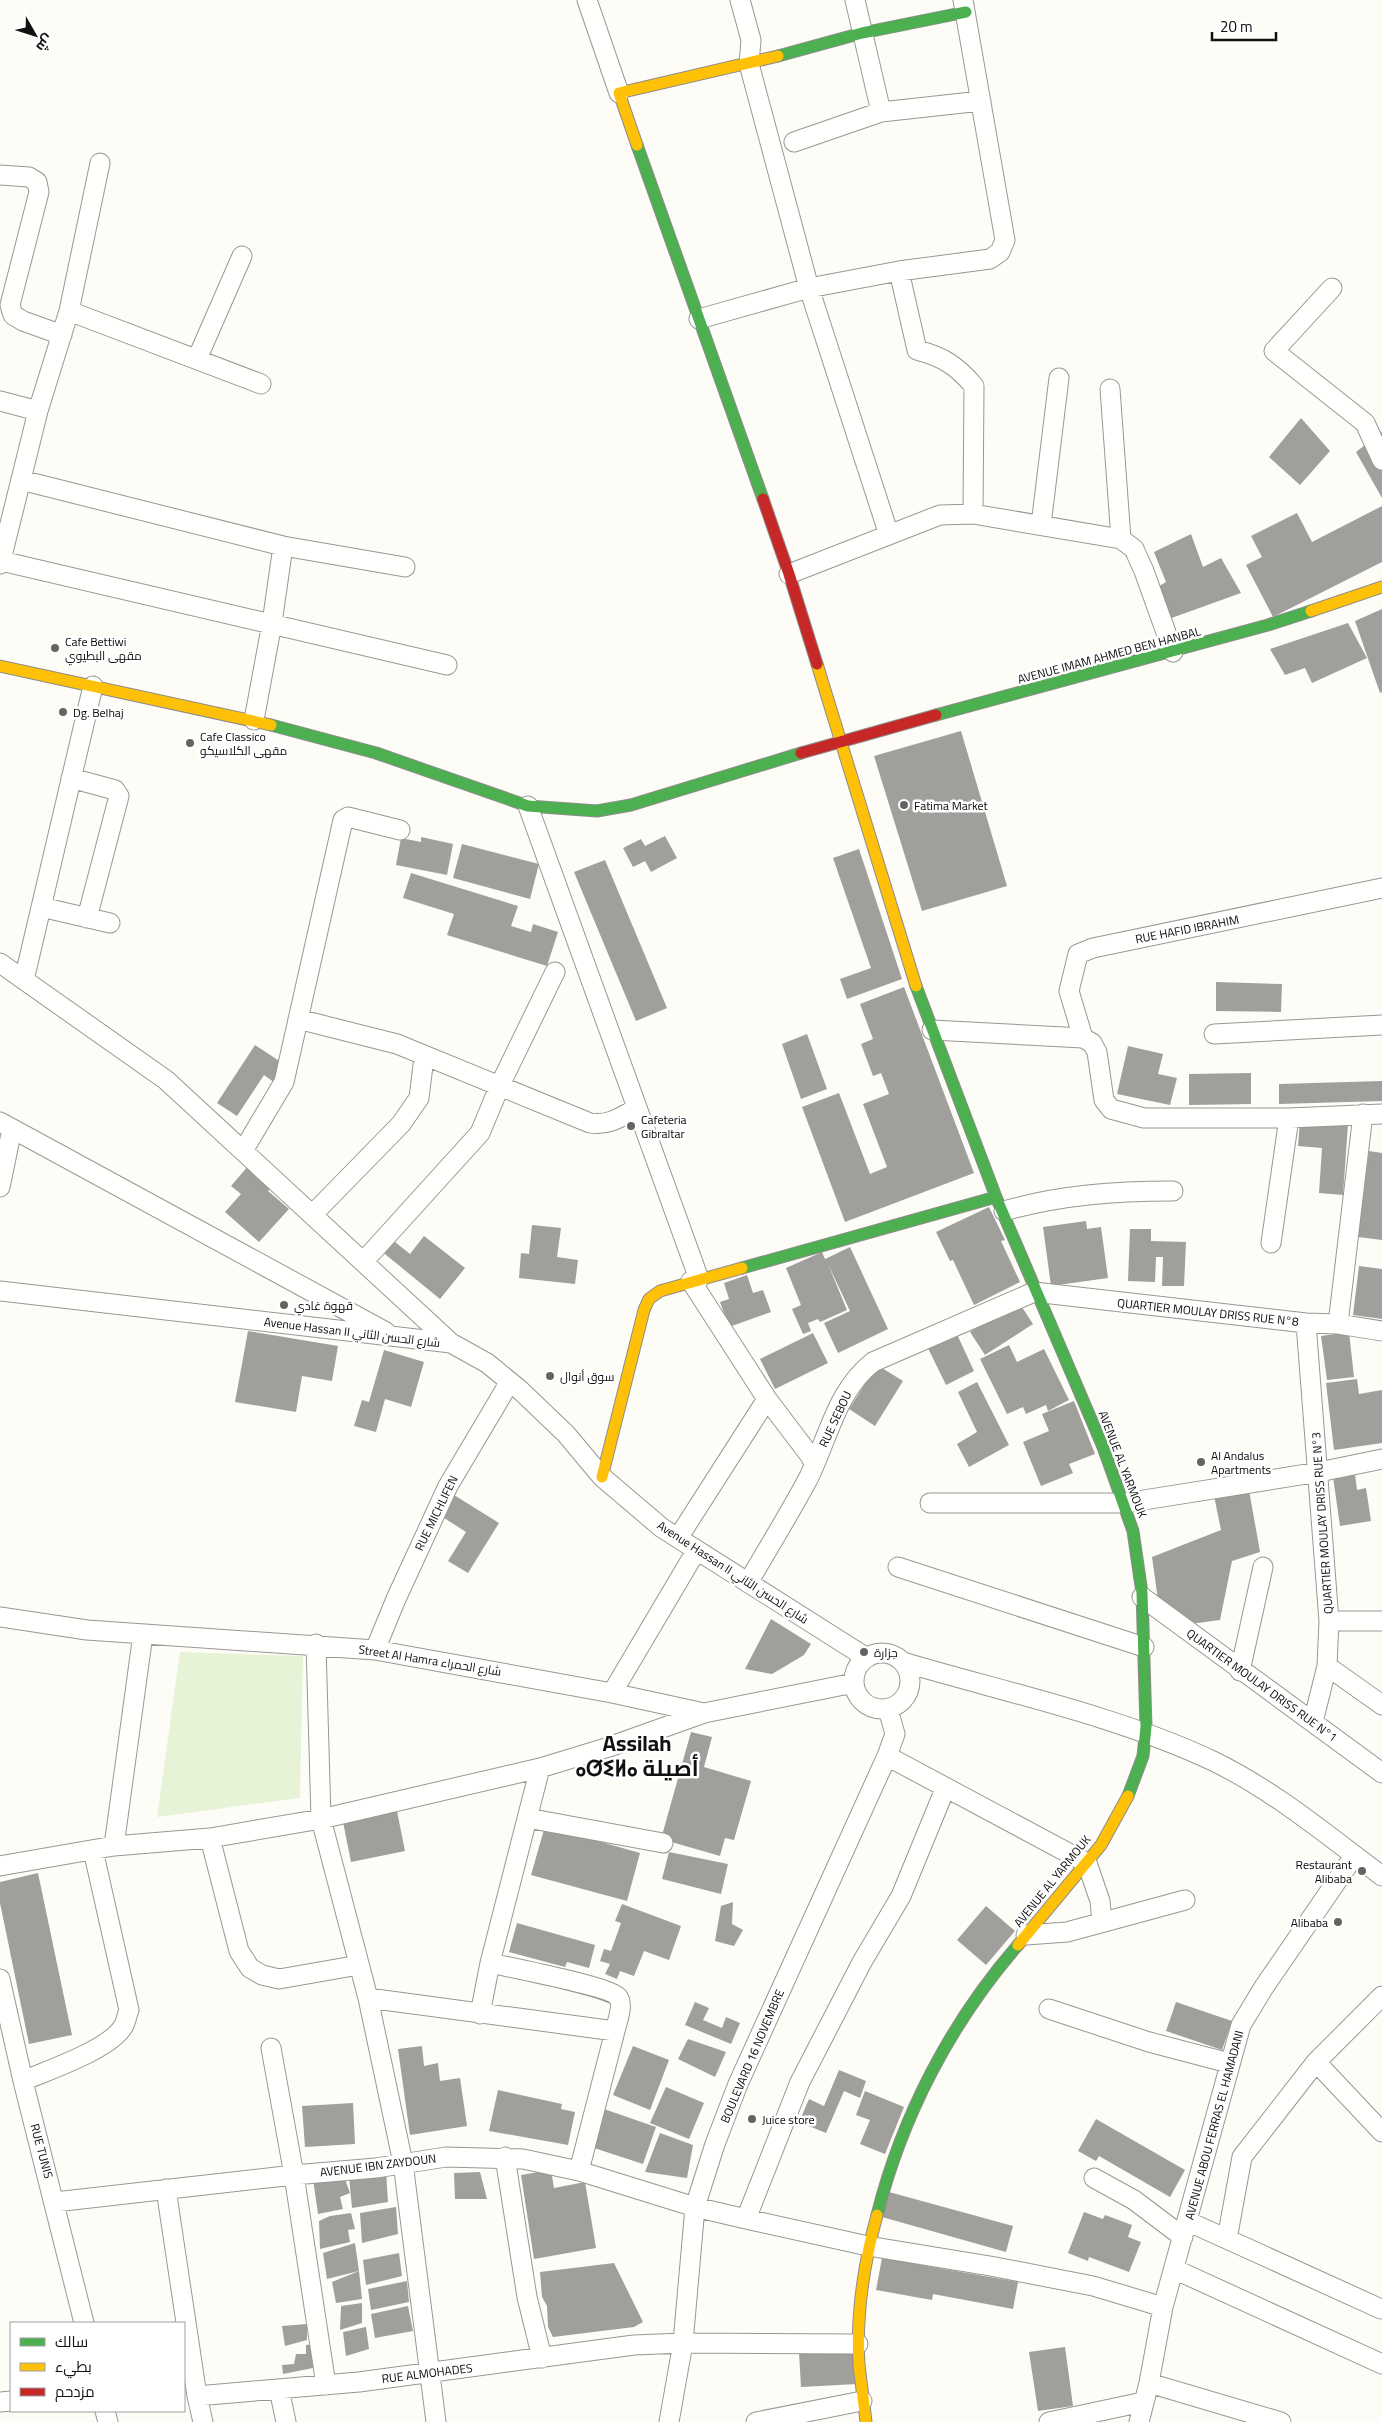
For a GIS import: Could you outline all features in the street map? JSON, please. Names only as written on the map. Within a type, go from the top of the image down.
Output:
[{"type":"street","points":[[587,0],[619,93],[749,64],[965,6],[1005,240],[1000,252],[990,259],[899,271],[808,288],[699,319]]},
{"type":"street","points":[[740,0],[751,40],[749,64],[808,288],[889,535]]},
{"type":"street","points":[[855,0],[881,112]]},
{"type":"street","name":"AVENUE AL YARMOUK","points":[[619,93],[789,574],[932,1030],[1034,1292],[1046,1312],[1125,1503],[1136,1543],[1142,1597],[1145,1735],[1144,1752],[1135,1783],[1116,1820],[1087,1863],[993,1976],[952,2036],[918,2098],[896,2151],[868,2246],[858,2344],[862,2401],[866,2422]]},
{"type":"street","points":[[794,142],[881,112],[981,101]]},
{"type":"street","points":[[100,162],[69,311],[38,411],[0,563],[447,664]]},
{"type":"street","points":[[0,174],[28,176],[37,182],[39,192],[10,305],[13,315],[62,336]]},
{"type":"street","points":[[197,359],[242,256]]},
{"type":"street","points":[[899,271],[917,350],[935,355],[958,368],[974,386],[973,514]]},
{"type":"street","points":[[1332,288],[1274,351],[1364,423],[1382,460]]},
{"type":"street","points":[[69,311],[261,384]]},
{"type":"street","points":[[1041,525],[1059,378]]},
{"type":"street","points":[[1110,389],[1121,539]]},
{"type":"street","points":[[0,400],[38,411]]},
{"type":"street","points":[[21,480],[283,546],[405,567]]},
{"type":"street","points":[[789,574],[940,515],[973,514],[1121,539],[1134,549],[1144,571],[1173,652]]},
{"type":"street","points":[[254,720],[272,623],[283,546]]},
{"type":"street","name":"AVENUE IMAM AHMED BEN HANBAL","points":[[0,666],[254,720],[376,753],[528,806],[596,811],[632,805],[840,741],[1268,625],[1382,587]]},
{"type":"street","points":[[24,980],[93,686]]},
{"type":"street","points":[[71,778],[115,790],[119,796],[87,918]]},
{"type":"street","points":[[528,806],[637,1108],[695,1280],[767,1399],[812,1457],[814,1464]]},
{"type":"street","points":[[243,1151],[284,1082],[343,820],[348,817],[400,830]]},
{"type":"street","name":"RUE HAFID IBRAHIM","points":[[1083,1038],[1069,992],[1078,954],[1093,948],[1382,888]]},
{"type":"street","points":[[40,907],[110,923]]},
{"type":"street","points":[[0,963],[166,1080],[451,1343]]},
{"type":"street","points":[[363,1262],[480,1133],[500,1085],[555,972]]},
{"type":"street","points":[[298,1019],[397,1044],[424,1057],[500,1085],[590,1123],[612,1122],[637,1108]]},
{"type":"street","points":[[1214,1034],[1382,1025]]},
{"type":"street","points":[[932,1030],[1083,1038],[1092,1043],[1097,1052],[1104,1100],[1112,1108],[1144,1118],[1289,1118],[1382,1114]]},
{"type":"street","points":[[312,1215],[401,1124],[419,1098],[424,1057]]},
{"type":"street","points":[[1338,1324],[1363,1114]]},
{"type":"street","points":[[1271,1243],[1289,1118]]},
{"type":"street","points":[[0,1187],[6,1126],[394,1336]]},
{"type":"street","points":[[602,1477],[644,1310],[650,1299],[660,1291],[695,1280],[1000,1204],[1115,1191],[1173,1191]]},
{"type":"street","name":"Avenue Hassan II شارع الحسن الثاني","points":[[0,1291],[451,1343],[487,1363],[509,1383],[520,1390],[566,1434],[602,1477],[645,1515],[696,1551],[867,1658]]},
{"type":"street","name":"QUARTIER MOULAY DRISS RUE N°8","points":[[1034,1292],[1306,1323],[1338,1324],[1382,1331]]},
{"type":"street","name":"RUE SEBOU","points":[[748,1583],[814,1464],[843,1398],[861,1371],[873,1362],[1034,1292]]},
{"type":"street","name":"QUARTIER MOULAY DRISS RUE N°3","points":[[1306,1323],[1329,1621],[1327,1666],[1313,1722]]},
{"type":"street","name":"RUE MICHLIFEN","points":[[375,1650],[396,1599],[448,1486],[509,1383]]},
{"type":"street","points":[[678,1538],[767,1399]]},
{"type":"street","points":[[930,1503],[1125,1503],[1319,1472],[1382,1459]]},
{"type":"street","points":[[612,1693],[696,1551]]},
{"type":"street","points":[[898,1567],[1144,1647]]},
{"type":"street","points":[[1240,1671],[1263,1567]]},
{"type":"street","name":"QUARTIER MOULAY DRISS RUE N°1","points":[[1142,1597],[1240,1671],[1382,1773]]},
{"type":"street","name":"Street Al Hamra شارع الحمراء","points":[[0,1617],[87,1630],[316,1644],[375,1650],[612,1693],[704,1713],[854,1683]]},
{"type":"street","points":[[1329,1621],[1382,1621]]},
{"type":"street","points":[[114,1846],[143,1634]]},
{"type":"street","points":[[316,1644],[321,1819],[368,1998],[403,2163],[436,2422]]},
{"type":"street","points":[[903,1662],[908,1671],[909,1690],[904,1699],[888,1709],[869,1706],[861,1701],[854,1683],[860,1664],[867,1658],[886,1654],[903,1662],[1081,1714],[1145,1735],[1213,1761],[1256,1785],[1382,1876]]},
{"type":"street","points":[[1327,1666],[1382,1705]]},
{"type":"street","name":"BOULEVARD 16 NOVEMBRE","points":[[669,2422],[683,2343],[695,2206],[738,2084],[895,1734],[888,1709]]},
{"type":"street","points":[[0,1866],[114,1846],[210,1838],[321,1819],[540,1768],[609,1747],[704,1713]]},
{"type":"street","points":[[886,1756],[1087,1863],[1100,1901],[1102,1922]]},
{"type":"street","points":[[480,2014],[490,1962],[540,1768]]},
{"type":"street","points":[[746,2219],[800,2082],[849,1985],[901,1896],[945,1789]]},
{"type":"street","points":[[527,1818],[663,1843]]},
{"type":"street","points":[[210,1838],[238,1951],[250,1968],[262,1975],[279,1979],[359,1965]]},
{"type":"street","points":[[23,2081],[88,2053],[113,2038],[124,2026],[129,2010],[94,1850]]},
{"type":"street","name":"AVENUE ABOU FERRAS EL HAMADANI","points":[[1138,2422],[1149,2383],[1163,2307],[1229,2063],[1242,2024],[1264,1987],[1354,1856]]},
{"type":"street","points":[[1026,1935],[1067,1932],[1185,1900]]},
{"type":"street","points":[[490,1962],[592,1986],[615,1994],[619,1998],[620,2006],[615,2031],[579,2171]]},
{"type":"street","name":"RUE TUNIS","points":[[0,1979],[23,2081],[84,2322]]},
{"type":"street","points":[[1227,2239],[1242,2157],[1316,2062],[1382,1996]]},
{"type":"street","points":[[368,1998],[615,2031]]},
{"type":"street","points":[[1049,2009],[1149,2042],[1229,2063]]},
{"type":"street","points":[[271,2048],[294,2175],[326,2385]]},
{"type":"street","points":[[1316,2062],[1382,2132]]},
{"type":"street","name":"AVENUE IBN ZAYDOUN","points":[[55,2202],[403,2163],[446,2156],[505,2157],[579,2171],[695,2206],[746,2219],[868,2246],[990,2266],[1093,2286],[1163,2307]]},
{"type":"street","points":[[505,2157],[527,2297],[542,2358]]},
{"type":"street","points":[[1094,2178],[1185,2229],[1227,2239],[1381,2309]]},
{"type":"street","points":[[166,2189],[197,2396],[203,2422]]},
{"type":"street","points":[[1174,2269],[1382,2364]]},
{"type":"street","name":"RUE ALMOHADES","points":[[197,2396],[326,2385],[430,2373],[634,2345],[683,2343],[858,2344]]},
{"type":"street","points":[[1149,2383],[1281,2422]]},
{"type":"street","points":[[279,2389],[286,2422]]},
{"type":"street","points":[[756,2422],[862,2401]]},
{"type":"street","points":[[1049,2422],[1143,2402]]},
{"type":"green space","points":[[180,1652],[303,1656],[300,1798],[157,1817]]},
{"type":"building","points":[[1301,418],[1330,451],[1300,485],[1269,457]]},
{"type":"building","points":[[1382,432],[1382,498],[1356,452]]},
{"type":"building","points":[[1382,506],[1382,562],[1273,617],[1246,565],[1262,557],[1251,536],[1297,513],[1312,542]]},
{"type":"building","points":[[1191,534],[1203,567],[1221,558],[1241,593],[1166,620],[1154,589],[1166,582],[1154,552]]},
{"type":"building","points":[[1382,609],[1382,692],[1380,693],[1355,621]]},
{"type":"building","points":[[1348,623],[1367,658],[1312,683],[1305,668],[1285,675],[1270,649]]},
{"type":"building","points":[[961,731],[1007,886],[922,911],[874,756]]},
{"type":"building","points":[[665,836],[677,858],[651,872],[645,861],[633,867],[623,848],[641,839],[645,846]]},
{"type":"building","points":[[421,837],[453,844],[447,875],[396,865],[401,838],[421,842]]},
{"type":"building","points":[[462,844],[539,864],[530,899],[453,878]]},
{"type":"building","points":[[859,849],[902,979],[847,999],[840,979],[871,968],[833,858]]},
{"type":"building","points":[[605,860],[667,1008],[636,1021],[574,872]]},
{"type":"building","points":[[411,873],[518,906],[511,926],[531,932],[533,924],[558,932],[547,966],[447,935],[454,914],[403,898]]},
{"type":"building","points":[[1216,982],[1282,984],[1281,1012],[1216,1011]]},
{"type":"building","points":[[904,987],[974,1173],[845,1222],[802,1107],[839,1093],[870,1174],[887,1167],[863,1104],[889,1094],[881,1073],[873,1076],[861,1044],[873,1039],[860,1004]]},
{"type":"building","points":[[807,1034],[827,1089],[801,1099],[782,1044]]},
{"type":"building","points":[[255,1045],[287,1066],[275,1083],[264,1075],[237,1116],[217,1103]]},
{"type":"building","points":[[1128,1046],[1163,1054],[1158,1074],[1177,1078],[1170,1105],[1117,1094]]},
{"type":"building","points":[[1251,1073],[1251,1104],[1189,1105],[1189,1074]]},
{"type":"building","points":[[1382,1081],[1382,1101],[1279,1104],[1279,1084]]},
{"type":"building","points":[[1300,1121],[1348,1124],[1343,1195],[1319,1193],[1322,1148],[1298,1146]]},
{"type":"building","points":[[1369,1151],[1382,1153],[1382,1240],[1358,1237]]},
{"type":"building","points":[[248,1166],[272,1187],[268,1191],[289,1209],[259,1242],[225,1212],[241,1194],[231,1186]]},
{"type":"building","points":[[989,1207],[1005,1240],[1001,1241],[1020,1282],[974,1305],[953,1260],[950,1261],[936,1232]]},
{"type":"building","points":[[1086,1221],[1087,1229],[1101,1227],[1108,1278],[1051,1286],[1043,1227]]},
{"type":"building","points":[[532,1225],[561,1228],[557,1257],[578,1260],[575,1284],[519,1278],[521,1253],[529,1254]]},
{"type":"building","points":[[1130,1229],[1151,1229],[1151,1241],[1186,1242],[1184,1286],[1162,1286],[1163,1257],[1156,1257],[1155,1282],[1128,1281]]},
{"type":"building","points":[[424,1236],[465,1268],[440,1299],[380,1250],[390,1238],[410,1254]]},
{"type":"building","points":[[850,1247],[888,1329],[838,1353],[824,1323],[850,1311],[828,1264],[847,1310],[820,1322],[818,1319],[808,1323],[811,1331],[803,1334],[792,1309],[801,1305],[786,1268],[822,1252],[825,1259]]},
{"type":"building","points":[[1359,1266],[1382,1269],[1382,1319],[1353,1315]]},
{"type":"building","points":[[747,1275],[753,1293],[763,1290],[771,1312],[729,1327],[720,1302],[729,1299],[724,1283]]},
{"type":"building","points":[[1018,1301],[1033,1324],[985,1355],[970,1332]]},
{"type":"building","points":[[955,1330],[974,1371],[946,1385],[926,1344]]},
{"type":"building","points":[[248,1331],[338,1346],[332,1381],[302,1376],[296,1412],[235,1402]]},
{"type":"building","points":[[1349,1332],[1354,1377],[1327,1380],[1321,1336]]},
{"type":"building","points":[[813,1333],[828,1363],[775,1389],[760,1359]]},
{"type":"building","points":[[1009,1345],[1017,1362],[1044,1349],[1069,1400],[1048,1411],[1046,1405],[1026,1414],[1023,1407],[1007,1414],[980,1359]]},
{"type":"building","points":[[384,1350],[424,1362],[411,1407],[385,1399],[376,1432],[354,1426],[362,1400],[369,1402]]},
{"type":"building","points":[[877,1365],[903,1381],[875,1426],[849,1409]]},
{"type":"building","points":[[1357,1379],[1359,1394],[1382,1390],[1382,1443],[1334,1450],[1326,1383]]},
{"type":"building","points":[[977,1382],[1009,1445],[969,1467],[957,1444],[977,1432],[958,1392]]},
{"type":"building","points":[[1074,1401],[1095,1454],[1069,1464],[1073,1473],[1041,1486],[1023,1442],[1049,1431],[1042,1414]]},
{"type":"building","points":[[1354,1467],[1357,1490],[1366,1488],[1371,1521],[1340,1526],[1332,1470]]},
{"type":"building","points":[[1249,1490],[1260,1552],[1232,1561],[1220,1620],[1190,1624],[1158,1600],[1152,1557],[1221,1530],[1213,1491]]},
{"type":"building","points":[[454,1495],[499,1523],[468,1573],[448,1561],[466,1532],[441,1516]]},
{"type":"building","points":[[771,1619],[811,1644],[804,1655],[772,1674],[745,1669]]},
{"type":"building","points":[[691,1732],[712,1737],[704,1767],[751,1781],[734,1840],[725,1838],[720,1856],[661,1839]]},
{"type":"building","points":[[397,1811],[405,1851],[351,1862],[343,1822]]},
{"type":"building","points":[[545,1826],[640,1853],[627,1901],[531,1875]]},
{"type":"building","points":[[669,1852],[728,1864],[721,1894],[662,1879]]},
{"type":"building","points":[[38,1873],[72,2035],[29,2044],[0,1903],[0,1882]]},
{"type":"building","points":[[733,1902],[732,1924],[743,1930],[734,1946],[715,1941],[721,1906]]},
{"type":"building","points":[[622,1904],[681,1926],[669,1960],[644,1951],[634,1976],[620,1971],[617,1979],[605,1974],[610,1964],[600,1961],[604,1949],[611,1951],[621,1923],[615,1921]]},
{"type":"building","points":[[986,1906],[1015,1931],[986,1965],[957,1940]]},
{"type":"building","points":[[517,1923],[595,1945],[589,1968],[567,1962],[565,1967],[509,1952]]},
{"type":"building","points":[[695,2002],[709,2008],[703,2020],[722,2028],[726,2017],[740,2023],[731,2044],[685,2025]]},
{"type":"building","points":[[1176,2002],[1232,2021],[1222,2050],[1166,2031]]},
{"type":"building","points":[[688,2039],[726,2052],[715,2077],[678,2059]]},
{"type":"building","points":[[422,2046],[424,2066],[438,2063],[440,2081],[460,2078],[467,2126],[410,2135],[398,2049]]},
{"type":"building","points":[[633,2046],[669,2060],[650,2110],[613,2095]]},
{"type":"building","points":[[839,2070],[866,2081],[860,2098],[844,2091],[826,2133],[799,2122],[809,2099],[824,2106]]},
{"type":"building","points":[[666,2087],[704,2103],[689,2139],[650,2123]]},
{"type":"building","points":[[498,2090],[562,2104],[561,2109],[575,2112],[568,2145],[489,2131]]},
{"type":"building","points":[[865,2091],[904,2107],[885,2154],[860,2144],[870,2120],[856,2115]]},
{"type":"building","points":[[353,2103],[355,2144],[305,2147],[302,2106]]},
{"type":"building","points":[[601,2108],[656,2127],[643,2164],[588,2146]]},
{"type":"building","points":[[1096,2119],[1185,2170],[1170,2197],[1099,2156],[1096,2161],[1078,2151]]},
{"type":"building","points":[[660,2133],[693,2145],[687,2178],[645,2172]]},
{"type":"building","points":[[551,2170],[554,2188],[585,2182],[596,2248],[534,2259],[521,2175]]},
{"type":"building","points":[[386,2171],[388,2202],[352,2208],[349,2176]]},
{"type":"building","points":[[480,2172],[487,2199],[455,2199],[454,2173]]},
{"type":"building","points":[[344,2176],[350,2193],[340,2197],[343,2209],[318,2214],[313,2179]]},
{"type":"building","points":[[889,2192],[1013,2226],[1006,2252],[882,2217]]},
{"type":"building","points":[[396,2207],[398,2234],[362,2243],[360,2213]]},
{"type":"building","points":[[1084,2212],[1103,2219],[1105,2215],[1132,2225],[1128,2237],[1141,2242],[1129,2272],[1089,2257],[1088,2261],[1068,2253]]},
{"type":"building","points":[[351,2213],[355,2229],[348,2230],[350,2242],[320,2249],[319,2221],[330,2216]]},
{"type":"building","points":[[355,2243],[359,2271],[327,2279],[323,2253]]},
{"type":"building","points":[[399,2253],[402,2276],[366,2285],[363,2260]]},
{"type":"building","points":[[882,2258],[1018,2282],[1013,2309],[933,2294],[932,2300],[876,2290]]},
{"type":"building","points":[[614,2263],[643,2322],[634,2327],[553,2337],[548,2327],[547,2306],[542,2297],[540,2272]]},
{"type":"building","points":[[359,2271],[362,2299],[336,2303],[332,2282]]},
{"type":"building","points":[[407,2281],[409,2302],[371,2310],[368,2289]]},
{"type":"building","points":[[362,2303],[362,2323],[340,2330],[341,2306]]},
{"type":"building","points":[[408,2306],[413,2331],[375,2338],[371,2314]]},
{"type":"building","points":[[307,2324],[307,2340],[285,2346],[282,2326]]},
{"type":"building","points":[[366,2327],[369,2349],[346,2356],[343,2332]]},
{"type":"building","points":[[315,2344],[318,2367],[283,2374],[282,2365],[294,2364],[296,2354],[306,2354],[306,2345]]},
{"type":"building","points":[[1065,2347],[1073,2406],[1038,2411],[1029,2352]]},
{"type":"building","points":[[855,2350],[857,2384],[801,2387],[799,2353]]},
{"type":"traffic: fast","points":[[778,56],[862,33],[966,12]]},
{"type":"traffic: fast","points":[[637,145],[763,499]]},
{"type":"traffic: fast","points":[[936,715],[1268,625],[1311,611]]},
{"type":"traffic: fast","points":[[271,725],[376,753],[528,806],[597,811],[631,805],[801,753]]},
{"type":"traffic: fast","points":[[742,1268],[996,1197],[916,986]]},
{"type":"traffic: fast","points":[[996,1197],[1103,1447],[1133,1531],[1142,1593],[1146,1727],[1143,1756],[1128,1796]]},
{"type":"traffic: fast","points":[[877,2215],[887,2178],[900,2142],[932,2072],[971,2006],[1018,1945]]},
{"type":"traffic: slow","points":[[637,145],[619,93],[778,56]]},
{"type":"traffic: slow","points":[[1311,611],[1382,587]]},
{"type":"traffic: slow","points":[[817,664],[916,986]]},
{"type":"traffic: slow","points":[[0,666],[271,725]]},
{"type":"traffic: slow","points":[[602,1477],[644,1310],[649,1299],[660,1291],[742,1268]]},
{"type":"traffic: slow","points":[[1018,1945],[1101,1845],[1128,1796]]},
{"type":"traffic: slow","points":[[866,2422],[859,2364],[859,2326],[865,2270],[877,2215]]},
{"type":"traffic: jam","points":[[763,499],[817,664]]},
{"type":"traffic: jam","points":[[801,753],[936,715]]},
{"type":"place","name":"Cafe Bettiwi مقهى البطيوي","points":[[55,648]]},
{"type":"place","name":"Dg. Belhaj","points":[[63,712]]},
{"type":"place","name":"Cafe Classico مقهى الكلاسيكو","points":[[190,743]]},
{"type":"place","name":"Fatima Market","points":[[904,805]]},
{"type":"place","name":"Cafeteria Gibraltar","points":[[631,1126]]},
{"type":"place","name":"قهوة غادي","points":[[284,1305]]},
{"type":"place","name":"سوق أنوال","points":[[550,1376]]},
{"type":"place","name":"Al Andalus Apartments","points":[[1201,1462]]},
{"type":"place","name":"جزارة","points":[[864,1652]]},
{"type":"place","name":"Restaurant Alibaba","points":[[1362,1871]]},
{"type":"place","name":"Alibaba","points":[[1338,1922]]},
{"type":"place","name":"Juice store","points":[[752,2119]]},
{"type":"district","name":"Assilah ⴰⵚⵉⵍⴰ أصيلة","points":[[637,1756]]}]
